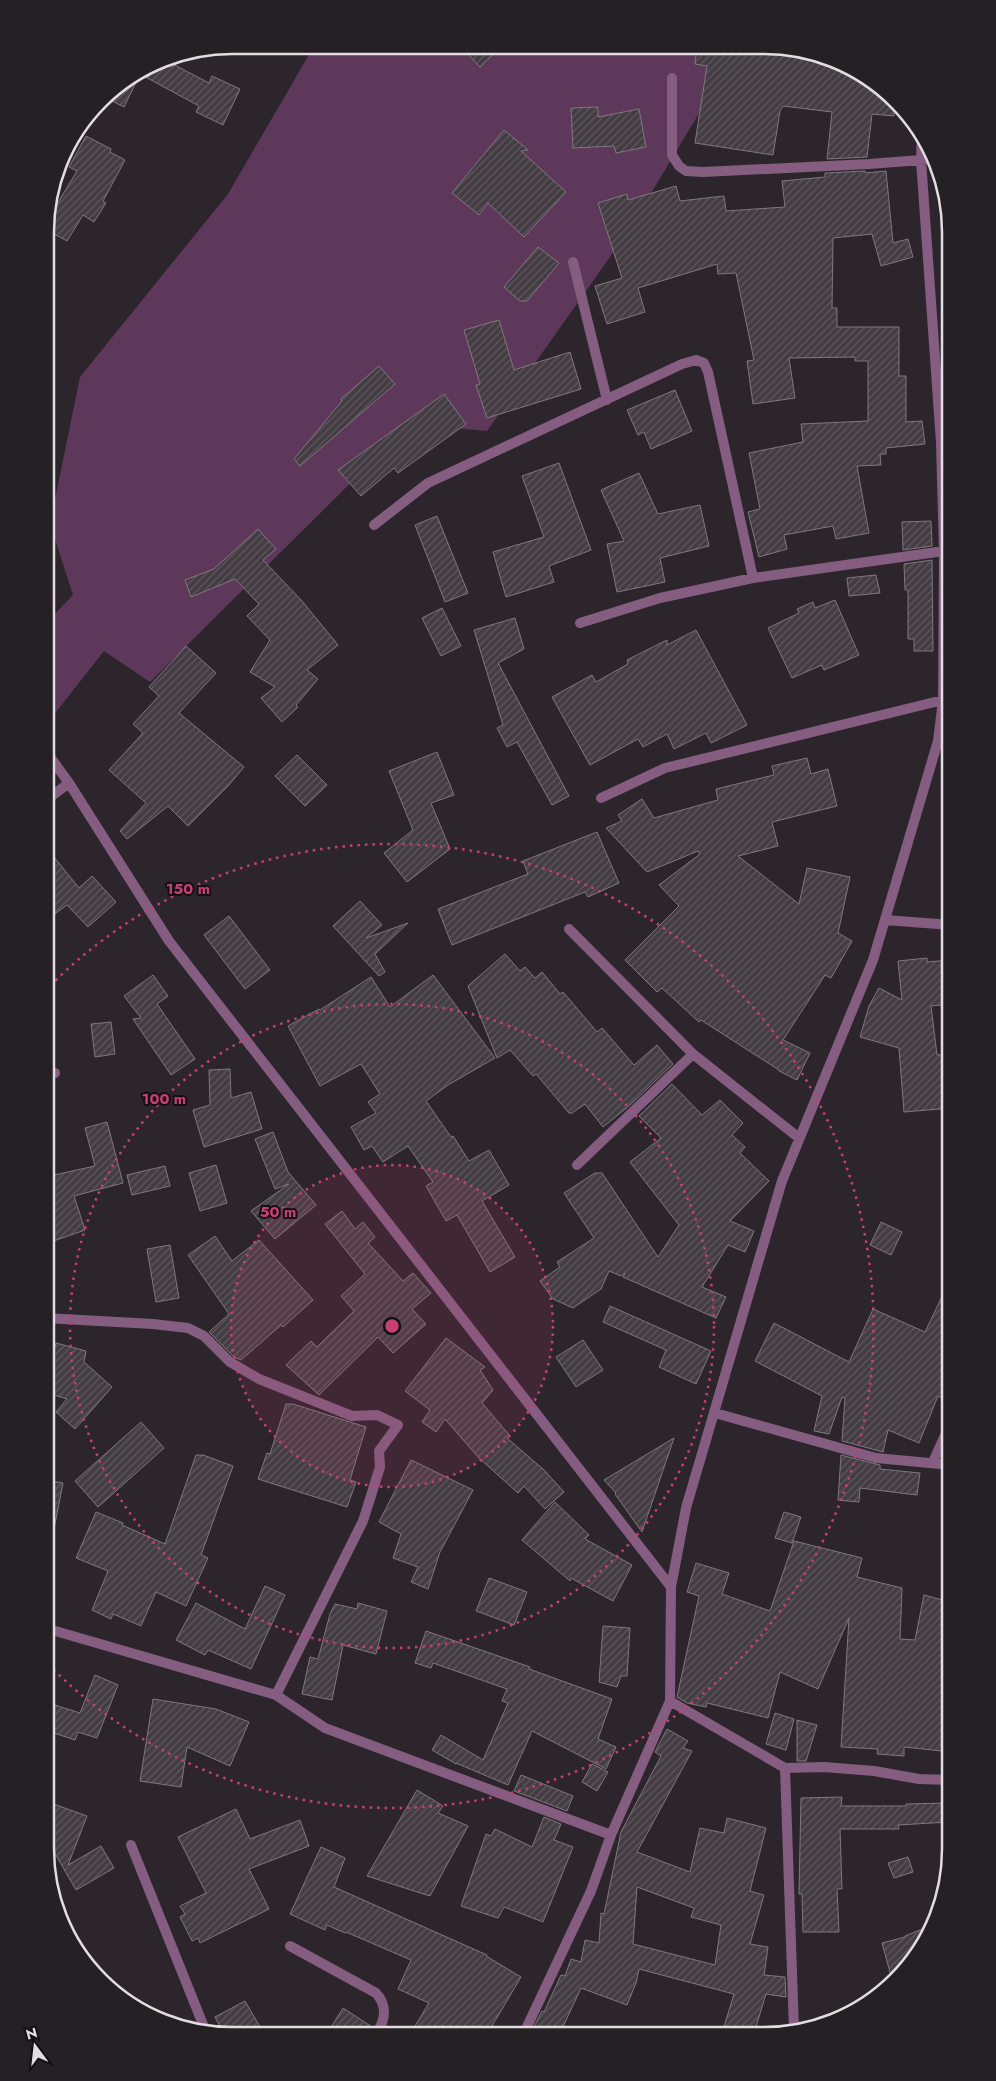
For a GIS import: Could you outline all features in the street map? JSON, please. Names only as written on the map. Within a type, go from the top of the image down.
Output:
[{"type":"street","points":[[672,78],[672,155],[679,166],[686,171],[723,171],[927,160]]},
{"type":"street","points":[[921,149],[942,397]]},
{"type":"street","points":[[573,262],[607,400]]},
{"type":"street","points":[[374,525],[428,483],[682,364],[696,360],[704,363],[708,372],[753,578]]},
{"type":"street","points":[[580,623],[660,598],[753,578],[942,551]]},
{"type":"street","points":[[600,798],[665,768],[942,700]]},
{"type":"street","points":[[527,2027],[591,1891],[611,1835],[670,1701],[671,1587],[686,1508],[782,1181],[873,960],[938,741],[942,708]]},
{"type":"street","points":[[54,762],[169,941],[671,1587]]},
{"type":"street","points":[[54,794],[69,783]]},
{"type":"street","points":[[885,920],[942,924]]},
{"type":"street","points":[[569,929],[693,1054],[799,1138]]},
{"type":"street","points":[[578,1165],[693,1054]]},
{"type":"street","points":[[54,1319],[188,1328],[204,1336],[230,1362],[259,1379],[352,1416],[377,1414],[398,1426],[379,1451],[380,1467],[362,1521],[276,1695]]},
{"type":"street","points":[[715,1413],[876,1458],[942,1464]]},
{"type":"street","points":[[933,1462],[942,1442]]},
{"type":"street","points":[[54,1631],[276,1695],[325,1728],[611,1835]]},
{"type":"street","points":[[670,1701],[785,1768],[824,1767],[874,1771],[919,1779],[942,1780]]},
{"type":"street","points":[[785,1768],[794,2025]]},
{"type":"street","points":[[131,1845],[203,2025]]},
{"type":"street","points":[[290,1946],[376,1993],[382,2000],[384,2018],[380,2027]]},
{"type":"shaded area","points":[[309,54],[737,54],[734,55],[629,230],[487,431],[410,424],[150,682],[104,651],[54,715],[54,615],[73,595],[54,536],[54,504],[80,377],[228,194]]},
{"type":"building","points":[[468,54],[493,54],[480,67]]},
{"type":"building","points":[[696,54],[776,54],[811,60],[833,67],[873,90],[895,111],[894,116],[872,114],[867,157],[827,159],[832,112],[783,106],[780,111],[773,155],[695,143],[707,66],[695,64]]},
{"type":"building","points":[[172,64],[209,83],[212,76],[240,89],[223,125],[196,112],[199,106],[145,77]]},
{"type":"building","points":[[136,82],[124,107],[111,101],[123,90]]},
{"type":"building","points":[[598,107],[598,117],[639,109],[646,147],[616,153],[614,146],[573,148],[571,108]]},
{"type":"building","points":[[504,130],[528,150],[521,151],[566,192],[524,237],[488,203],[479,215],[452,193]]},
{"type":"building","points":[[86,136],[111,149],[110,152],[125,160],[103,201],[106,203],[94,222],[83,215],[67,241],[54,234],[54,220],[55,207],[77,171],[69,167]]},
{"type":"building","points":[[865,171],[865,173],[886,171],[893,243],[908,239],[913,257],[881,266],[872,234],[833,238],[832,308],[837,308],[837,327],[899,327],[899,376],[906,376],[906,422],[922,421],[925,444],[886,448],[886,454],[880,454],[881,465],[857,466],[869,533],[836,539],[833,526],[784,535],[787,549],[759,557],[748,512],[760,509],[749,453],[803,442],[801,424],[868,421],[868,361],[855,361],[855,357],[789,358],[795,398],[753,404],[747,361],[754,360],[736,273],[718,274],[717,264],[638,288],[645,312],[607,324],[595,286],[622,278],[598,203],[627,194],[628,200],[676,186],[680,201],[724,196],[726,211],[785,207],[782,181],[825,177],[825,173]]},
{"type":"building","points":[[538,247],[559,263],[527,301],[520,301],[504,287]]},
{"type":"building","points":[[499,320],[514,370],[570,352],[581,389],[487,418],[476,385],[480,384],[464,330]]},
{"type":"building","points":[[379,366],[395,384],[300,466],[294,459],[342,401],[341,399]]},
{"type":"building","points":[[675,390],[692,431],[651,449],[644,432],[638,435],[627,410]]},
{"type":"building","points":[[444,394],[466,424],[398,473],[394,468],[361,496],[338,470]]},
{"type":"building","points":[[559,463],[591,550],[549,566],[554,582],[506,597],[493,552],[544,537],[522,476]]},
{"type":"building","points":[[639,473],[658,514],[700,505],[709,546],[660,558],[665,582],[617,592],[607,544],[624,541],[601,490]]},
{"type":"building","points":[[437,516],[468,593],[445,602],[415,525]]},
{"type":"building","points":[[931,521],[932,546],[903,550],[902,522]]},
{"type":"building","points":[[258,529],[276,549],[263,560],[302,601],[338,645],[307,670],[318,679],[296,705],[298,707],[282,722],[261,698],[275,687],[250,672],[270,640],[247,616],[259,604],[235,579],[191,597],[185,580],[214,569]]},
{"type":"building","points":[[932,560],[933,651],[914,651],[914,639],[908,639],[908,590],[905,590],[904,564]]},
{"type":"building","points":[[876,575],[880,593],[849,596],[847,578]]},
{"type":"building","points":[[835,600],[859,655],[824,670],[822,665],[792,678],[768,628],[799,613],[797,609],[813,602],[815,608]]},
{"type":"building","points":[[442,608],[461,646],[441,656],[422,618]]},
{"type":"building","points":[[515,618],[524,649],[498,663],[569,796],[552,805],[517,742],[507,747],[497,728],[503,725],[474,630]]},
{"type":"building","points":[[696,630],[747,725],[711,743],[706,733],[674,749],[667,734],[643,747],[638,739],[590,765],[552,697],[592,675],[596,682],[628,664],[627,660],[667,640],[667,645]]},
{"type":"building","points":[[186,646],[216,673],[179,713],[244,767],[188,826],[168,806],[127,839],[120,831],[146,803],[109,770],[143,733],[133,724],[159,696],[149,687]]},
{"type":"building","points":[[437,752],[454,795],[431,803],[450,849],[407,882],[384,853],[413,830],[389,771]]},
{"type":"building","points":[[297,755],[327,785],[305,806],[275,776]]},
{"type":"building","points":[[807,758],[811,774],[828,769],[837,806],[772,822],[778,846],[738,856],[799,904],[807,868],[850,877],[838,933],[852,941],[831,978],[825,975],[783,1040],[810,1053],[797,1080],[779,1071],[701,1020],[699,1022],[662,988],[657,992],[625,960],[679,906],[659,885],[700,854],[698,851],[647,872],[606,828],[622,821],[618,815],[642,799],[654,818],[718,800],[716,789],[774,775],[772,766]]},
{"type":"building","points":[[597,832],[619,883],[588,897],[585,892],[452,945],[438,909],[528,874],[523,861]]},
{"type":"building","points":[[54,857],[79,888],[92,876],[116,902],[88,927],[67,905],[54,914]]},
{"type":"building","points":[[360,901],[382,925],[366,938],[408,923],[375,954],[385,972],[379,976],[333,926]]},
{"type":"building","points":[[229,916],[270,970],[245,989],[204,935]]},
{"type":"building","points":[[505,954],[520,971],[525,967],[535,978],[542,972],[560,994],[563,992],[597,1032],[602,1028],[634,1065],[657,1045],[673,1064],[629,1106],[603,1127],[585,1104],[569,1113],[536,1074],[533,1076],[510,1050],[497,1058],[468,986]]},
{"type":"building","points":[[927,958],[927,962],[942,961],[942,1005],[931,1006],[937,1055],[942,1055],[942,1109],[904,1112],[899,1048],[860,1037],[869,1006],[879,988],[902,1000],[898,961]]},
{"type":"building","points":[[153,975],[168,996],[157,1004],[195,1059],[171,1075],[133,1019],[141,1018],[124,996]]},
{"type":"building","points":[[433,975],[495,1058],[448,1085],[426,1101],[451,1137],[453,1136],[469,1161],[489,1150],[509,1185],[482,1201],[515,1257],[490,1272],[457,1215],[446,1221],[426,1186],[433,1182],[408,1146],[383,1162],[372,1146],[364,1150],[351,1127],[376,1113],[368,1102],[380,1094],[361,1064],[320,1086],[288,1026],[320,1010],[371,977],[390,1007]]},
{"type":"building","points":[[111,1022],[115,1054],[95,1057],[91,1024]]},
{"type":"building","points":[[230,1069],[231,1098],[251,1092],[262,1129],[204,1147],[193,1110],[210,1105],[209,1070]]},
{"type":"building","points":[[672,1084],[702,1115],[720,1100],[743,1123],[732,1135],[745,1147],[740,1153],[769,1181],[730,1221],[754,1231],[745,1252],[728,1245],[702,1287],[726,1297],[716,1318],[623,1277],[625,1273],[621,1276],[609,1271],[601,1289],[573,1308],[553,1299],[540,1281],[560,1267],[557,1262],[594,1238],[564,1193],[595,1173],[602,1173],[658,1257],[679,1225],[630,1162],[661,1138],[639,1116]]},
{"type":"building","points":[[107,1122],[123,1183],[74,1196],[85,1230],[54,1241],[54,1175],[95,1166],[85,1128]]},
{"type":"building","points":[[273,1132],[288,1172],[316,1205],[275,1239],[251,1211],[289,1184],[275,1189],[255,1139]]},
{"type":"building","points":[[216,1165],[227,1203],[200,1211],[189,1173]]},
{"type":"building","points":[[165,1166],[170,1186],[132,1195],[127,1175]]},
{"type":"building","points":[[342,1211],[355,1229],[363,1222],[375,1237],[368,1243],[403,1281],[413,1273],[431,1293],[412,1309],[426,1324],[393,1353],[378,1337],[319,1395],[286,1365],[311,1341],[317,1347],[354,1311],[341,1296],[365,1274],[325,1224]]},
{"type":"building","points":[[881,1222],[902,1232],[891,1255],[870,1245]]},
{"type":"building","points":[[215,1236],[232,1261],[259,1240],[313,1300],[283,1327],[281,1325],[241,1360],[234,1357],[209,1332],[229,1314],[188,1255]]},
{"type":"building","points":[[170,1245],[179,1298],[156,1302],[147,1249]]},
{"type":"building","points":[[942,1297],[942,1398],[938,1396],[919,1443],[888,1430],[883,1452],[842,1441],[845,1398],[842,1397],[829,1434],[814,1431],[822,1396],[755,1361],[774,1323],[849,1362],[873,1309],[925,1332]]},
{"type":"building","points":[[610,1306],[711,1351],[696,1384],[659,1367],[666,1350],[603,1322]]},
{"type":"building","points":[[446,1338],[485,1367],[480,1370],[493,1390],[482,1403],[510,1436],[507,1438],[544,1470],[564,1492],[545,1509],[524,1486],[518,1493],[479,1458],[445,1419],[436,1432],[422,1422],[430,1410],[405,1391]]},
{"type":"building","points":[[583,1340],[603,1370],[576,1387],[556,1357]]},
{"type":"building","points":[[56,1343],[86,1351],[84,1362],[112,1387],[75,1429],[56,1412],[67,1399],[54,1395],[54,1348]]},
{"type":"building","points":[[286,1404],[293,1404],[366,1427],[350,1480],[356,1482],[347,1507],[258,1479],[267,1453],[270,1454]]},
{"type":"building","points":[[141,1422],[164,1448],[98,1507],[75,1481]]},
{"type":"building","points":[[674,1438],[642,1532],[616,1493],[604,1480]]},
{"type":"building","points":[[196,1455],[203,1455],[233,1466],[201,1555],[208,1558],[186,1606],[156,1592],[141,1626],[113,1614],[111,1619],[92,1610],[108,1571],[76,1558],[96,1512],[165,1544]]},
{"type":"building","points":[[841,1455],[880,1465],[880,1469],[920,1473],[917,1495],[860,1488],[859,1502],[838,1500]]},
{"type":"building","points":[[411,1460],[473,1490],[440,1552],[428,1589],[411,1582],[418,1567],[393,1558],[401,1534],[379,1522]]},
{"type":"building","points":[[54,1482],[63,1483],[54,1529]]},
{"type":"building","points":[[555,1502],[589,1535],[585,1539],[632,1565],[613,1601],[571,1578],[570,1581],[522,1540]]},
{"type":"building","points":[[784,1512],[801,1517],[792,1543],[775,1538]]},
{"type":"building","points":[[794,1541],[862,1558],[857,1577],[902,1588],[900,1639],[915,1640],[924,1595],[942,1600],[942,1751],[904,1747],[904,1756],[877,1754],[878,1749],[841,1747],[849,1618],[818,1689],[780,1672],[768,1718],[707,1703],[706,1707],[687,1703],[677,1697],[699,1596],[687,1592],[696,1563],[729,1573],[722,1594],[770,1611]]},
{"type":"building","points":[[489,1578],[527,1592],[514,1625],[476,1611]]},
{"type":"building","points":[[265,1586],[285,1595],[251,1669],[208,1650],[205,1655],[176,1640],[196,1603],[245,1629]]},
{"type":"building","points":[[358,1603],[387,1611],[376,1654],[343,1645],[332,1700],[302,1694],[310,1657],[318,1659],[330,1614],[335,1604],[357,1609]]},
{"type":"building","points":[[603,1626],[630,1628],[627,1676],[621,1676],[617,1687],[599,1682]]},
{"type":"building","points":[[426,1631],[530,1667],[529,1669],[612,1699],[598,1739],[616,1747],[606,1769],[532,1731],[508,1785],[456,1764],[432,1750],[441,1735],[483,1760],[508,1703],[502,1701],[507,1689],[433,1663],[431,1668],[415,1663]]},
{"type":"building","points":[[95,1675],[118,1685],[97,1738],[78,1732],[75,1740],[54,1733],[54,1705],[80,1713]]},
{"type":"building","points":[[153,1699],[216,1709],[249,1722],[230,1766],[187,1747],[181,1787],[140,1781]]},
{"type":"building","points":[[775,1713],[794,1719],[786,1750],[766,1744]]},
{"type":"building","points":[[797,1720],[817,1725],[806,1761],[797,1761]]},
{"type":"building","points":[[667,1729],[688,1741],[683,1748],[692,1751],[637,1852],[690,1872],[700,1828],[724,1833],[727,1818],[766,1828],[750,1891],[764,1895],[750,1944],[768,1947],[764,1975],[785,1977],[786,1997],[766,1994],[756,2027],[724,2027],[734,1994],[639,1969],[636,1983],[627,2005],[581,1988],[563,2027],[534,2027],[542,2011],[544,2012],[561,1975],[565,1976],[571,1959],[581,1962],[585,1940],[599,1943],[601,1913],[604,1914],[621,1832],[661,1756],[655,1752]],"holes":[[[637,1887],[694,1908],[691,1917],[721,1925],[715,1965],[633,1944]]]},
{"type":"building","points":[[592,1764],[608,1772],[597,1791],[582,1782]]},
{"type":"building","points":[[521,1775],[573,1796],[567,1811],[514,1791]]},
{"type":"building","points":[[417,1790],[443,1806],[438,1813],[468,1826],[430,1896],[367,1876]]},
{"type":"building","points":[[842,1797],[841,1806],[906,1806],[906,1804],[942,1803],[942,1822],[898,1825],[899,1829],[840,1829],[842,1889],[837,1889],[839,1932],[803,1932],[802,1894],[799,1894],[801,1798]]},
{"type":"building","points":[[54,1804],[87,1816],[68,1865],[101,1846],[114,1868],[76,1890],[54,1852]]},
{"type":"building","points":[[236,1809],[250,1839],[300,1820],[309,1846],[249,1869],[269,1909],[200,1943],[198,1938],[192,1941],[180,1917],[185,1914],[180,1906],[206,1893],[178,1837]]},
{"type":"building","points":[[544,1817],[561,1824],[554,1840],[573,1847],[543,1922],[504,1907],[498,1918],[461,1906],[486,1834],[491,1836],[495,1829],[532,1847]]},
{"type":"building","points":[[321,1847],[345,1858],[334,1887],[487,1955],[521,1977],[491,2027],[414,2027],[429,2003],[398,1989],[411,1960],[346,1932],[327,1925],[325,1930],[290,1914]]},
{"type":"building","points":[[908,1857],[913,1872],[894,1878],[888,1863]]},
{"type":"building","points":[[924,1929],[906,1958],[891,1974],[882,1943]]},
{"type":"building","points":[[245,2001],[260,2027],[220,2027],[215,2017]]},
{"type":"building","points":[[343,2008],[372,2027],[331,2027]]}]
